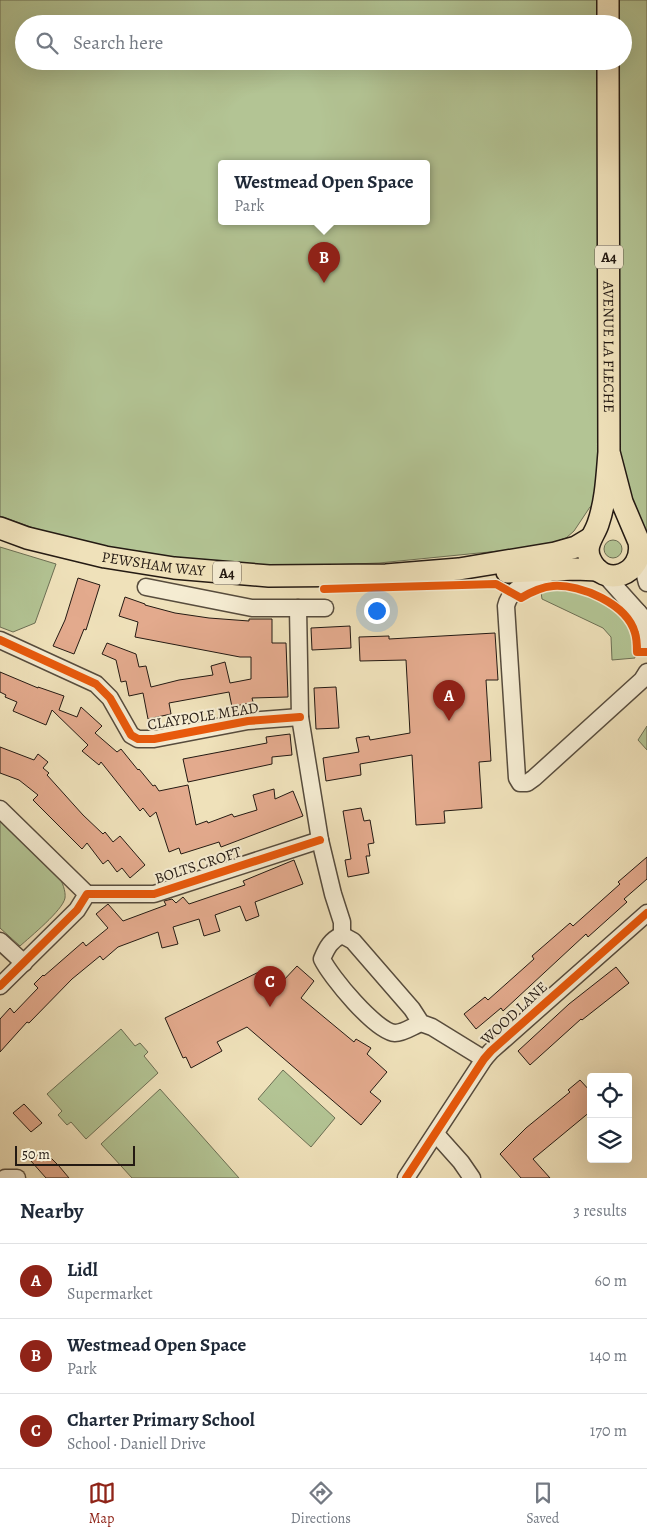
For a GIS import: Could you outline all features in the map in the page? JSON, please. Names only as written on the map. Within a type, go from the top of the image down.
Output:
[{"type":"main road","points":[[608,0],[608,15]]},
{"type":"main road","name":"AVENUE LA FLECHE","points":[[601,572],[590,561],[588,554],[592,535],[601,516],[604,502],[609,452],[608,70]]},
{"type":"main road","name":"AVENUE LA FLECHE","points":[[609,452],[622,502],[639,542],[640,556]]},
{"type":"main road","name":"A4","points":[[592,535],[606,525],[612,524],[626,526],[634,533]]},
{"type":"main road","name":"PEWSHAM WAY","points":[[0,528],[27,538],[105,557],[174,568],[269,576],[386,575],[459,569],[555,553],[576,547],[592,535]]},
{"type":"main road","name":"A4","points":[[601,572],[614,576],[628,572],[633,568],[640,556]]},
{"type":"main road","name":"PEWSHAM WAY","points":[[459,569],[514,572],[556,570],[601,572]]},
{"type":"street","name":"AVENUE LA FLECHE","points":[[640,556],[647,583]]},
{"type":"street","points":[[556,570],[520,586],[510,595],[506,606],[517,778],[520,783],[528,783],[534,778],[642,680],[647,672]]},
{"type":"street","name":"AVENUE LA FLECHE","points":[[601,572],[642,617]]},
{"type":"street","points":[[146,587],[252,608],[325,608]]},
{"type":"street","points":[[298,608],[300,717],[320,840],[342,922],[342,934]]},
{"type":"street","points":[[642,617],[647,646]]},
{"type":"street","name":"CLAYPOLE MEAD","points":[[0,640],[96,684],[110,698],[130,735],[138,739],[154,739],[248,721],[300,717]]},
{"type":"street","points":[[0,809],[86,894],[77,910],[0,986]]},
{"type":"street","name":"BOLTS CROFT","points":[[86,894],[154,894],[320,840]]},
{"type":"street","name":"WOOD LANE","points":[[406,1178],[484,1059],[538,1008],[647,913]]},
{"type":"street","points":[[342,934],[333,939],[327,946],[322,959],[327,970],[350,998],[381,1026],[393,1032],[402,1031],[420,1023]]},
{"type":"street","points":[[342,934],[353,941],[412,1009],[420,1023],[432,1027],[484,1059]]},
{"type":"street","points":[[0,941],[24,963]]},
{"type":"street","points":[[436,1134],[461,1162],[472,1178]]},
{"type":"street","points":[[5,1178],[17,1178]]},
{"type":"green space","points":[[0,0],[647,0],[647,532],[630,504],[590,507],[574,531],[566,538],[539,547],[379,563],[273,567],[206,563],[128,552],[56,536],[0,516]]},
{"type":"green space","points":[[613,540],[619,543],[622,549],[619,555],[613,558],[607,555],[604,549],[607,543]]},
{"type":"green space","points":[[0,547],[56,564],[35,623],[13,632],[0,627]]},
{"type":"green space","points":[[551,590],[582,594],[612,609],[629,628],[635,658],[612,660],[611,637],[603,628],[542,599],[541,592]]},
{"type":"green space","points":[[647,726],[647,750],[638,740]]},
{"type":"green space","points":[[0,816],[59,876],[65,892],[65,898],[59,909],[20,946],[0,928]]},
{"type":"green space","points":[[121,1029],[135,1046],[140,1043],[148,1052],[144,1056],[158,1073],[86,1139],[71,1122],[67,1125],[58,1115],[62,1111],[47,1094]]},
{"type":"green space","points":[[283,1070],[335,1118],[311,1147],[258,1099]]},
{"type":"green space","points":[[160,1089],[239,1178],[132,1178],[101,1144]]},
{"type":"building","points":[[78,578],[100,585],[86,630],[84,629],[74,654],[53,646],[65,620]]},
{"type":"building","points":[[125,597],[145,605],[175,613],[249,621],[249,619],[272,619],[272,643],[286,643],[288,697],[252,698],[253,702],[232,707],[229,692],[169,703],[171,714],[148,719],[143,693],[129,696],[126,681],[121,682],[116,660],[102,654],[107,643],[136,654],[139,667],[146,666],[151,687],[179,680],[213,675],[211,666],[225,662],[230,683],[251,679],[251,657],[240,657],[135,637],[138,622],[119,616]]},
{"type":"building","points":[[350,626],[351,648],[312,650],[311,628]]},
{"type":"building","points":[[495,633],[498,680],[486,680],[491,761],[479,762],[482,808],[444,811],[445,823],[416,825],[412,755],[360,764],[361,775],[326,781],[323,758],[359,752],[356,738],[369,736],[370,740],[410,733],[406,660],[360,661],[359,637],[389,636],[389,639]]},
{"type":"building","points":[[0,672],[38,688],[64,696],[59,710],[77,717],[81,707],[102,726],[95,733],[117,752],[121,749],[159,791],[188,785],[196,825],[207,821],[208,823],[232,814],[234,817],[257,810],[253,795],[274,789],[275,799],[293,791],[303,816],[221,847],[219,842],[181,854],[179,848],[169,852],[156,812],[150,817],[143,808],[140,811],[101,762],[99,765],[82,751],[88,745],[52,710],[46,725],[13,711],[17,702],[5,697],[6,695],[0,692]]},
{"type":"building","points":[[336,687],[339,728],[316,729],[314,688]]},
{"type":"building","points":[[290,734],[292,755],[272,757],[272,764],[188,782],[183,759],[267,743],[266,737]]},
{"type":"building","points":[[0,747],[34,760],[38,754],[48,762],[43,768],[49,773],[47,775],[83,815],[103,834],[105,832],[113,842],[120,836],[145,865],[130,878],[122,868],[117,872],[108,860],[103,864],[87,843],[82,849],[33,800],[38,795],[19,780],[0,773]]},
{"type":"building","points":[[361,808],[364,821],[370,820],[374,843],[368,844],[370,856],[366,856],[369,873],[348,877],[345,860],[351,859],[343,811]]},
{"type":"building","points":[[647,857],[647,879],[624,899],[627,902],[588,937],[586,934],[503,1011],[501,1008],[476,1029],[464,1014],[485,997],[488,1000],[534,959],[532,956],[570,923],[573,926]]},
{"type":"building","points":[[294,860],[303,884],[255,902],[259,916],[246,921],[240,906],[215,915],[220,931],[204,936],[199,919],[173,927],[178,944],[162,948],[158,932],[118,947],[103,960],[100,956],[72,979],[29,1023],[27,1022],[0,1052],[0,1019],[10,1008],[14,1013],[38,988],[34,984],[43,975],[83,942],[86,946],[108,928],[96,914],[108,904],[123,921],[166,905],[164,901],[172,899],[176,903],[183,897],[189,904],[245,885],[243,881]]},
{"type":"building","points":[[297,966],[314,981],[301,998],[354,1042],[356,1039],[371,1048],[367,1054],[387,1072],[370,1092],[381,1101],[361,1125],[247,1027],[217,1042],[222,1051],[191,1068],[186,1057],[183,1058],[165,1018],[267,968],[282,982]]},
{"type":"building","points":[[616,967],[629,983],[581,1019],[530,1065],[518,1051],[569,1004]]},
{"type":"building","points":[[580,1080],[587,1088],[587,1114],[533,1159],[550,1178],[521,1178],[500,1154],[526,1128],[570,1092],[568,1090]]},
{"type":"building","points":[[24,1104],[42,1123],[31,1132],[13,1113]]},
{"type":"building","points":[[43,1150],[69,1178],[46,1178],[31,1161]]},
{"type":"cycle path","points":[[324,589],[496,584],[521,598],[536,590],[553,586],[576,588],[602,598],[623,613],[635,633],[637,652],[647,652]]},
{"type":"cycle path","points":[[0,640],[96,684],[110,698],[131,735],[138,739],[154,739],[248,721],[300,717]]},
{"type":"cycle path","points":[[0,986],[77,910],[87,894],[154,894],[320,840]]},
{"type":"cycle path","points":[[406,1178],[491,1051],[647,913]]},
{"type":"place","name":"Westmead Open Space","points":[[324,283]]},
{"type":"place","name":"Lidl","points":[[449,721]]},
{"type":"place","name":"Charter Primary School","points":[[270,1007]]}]
